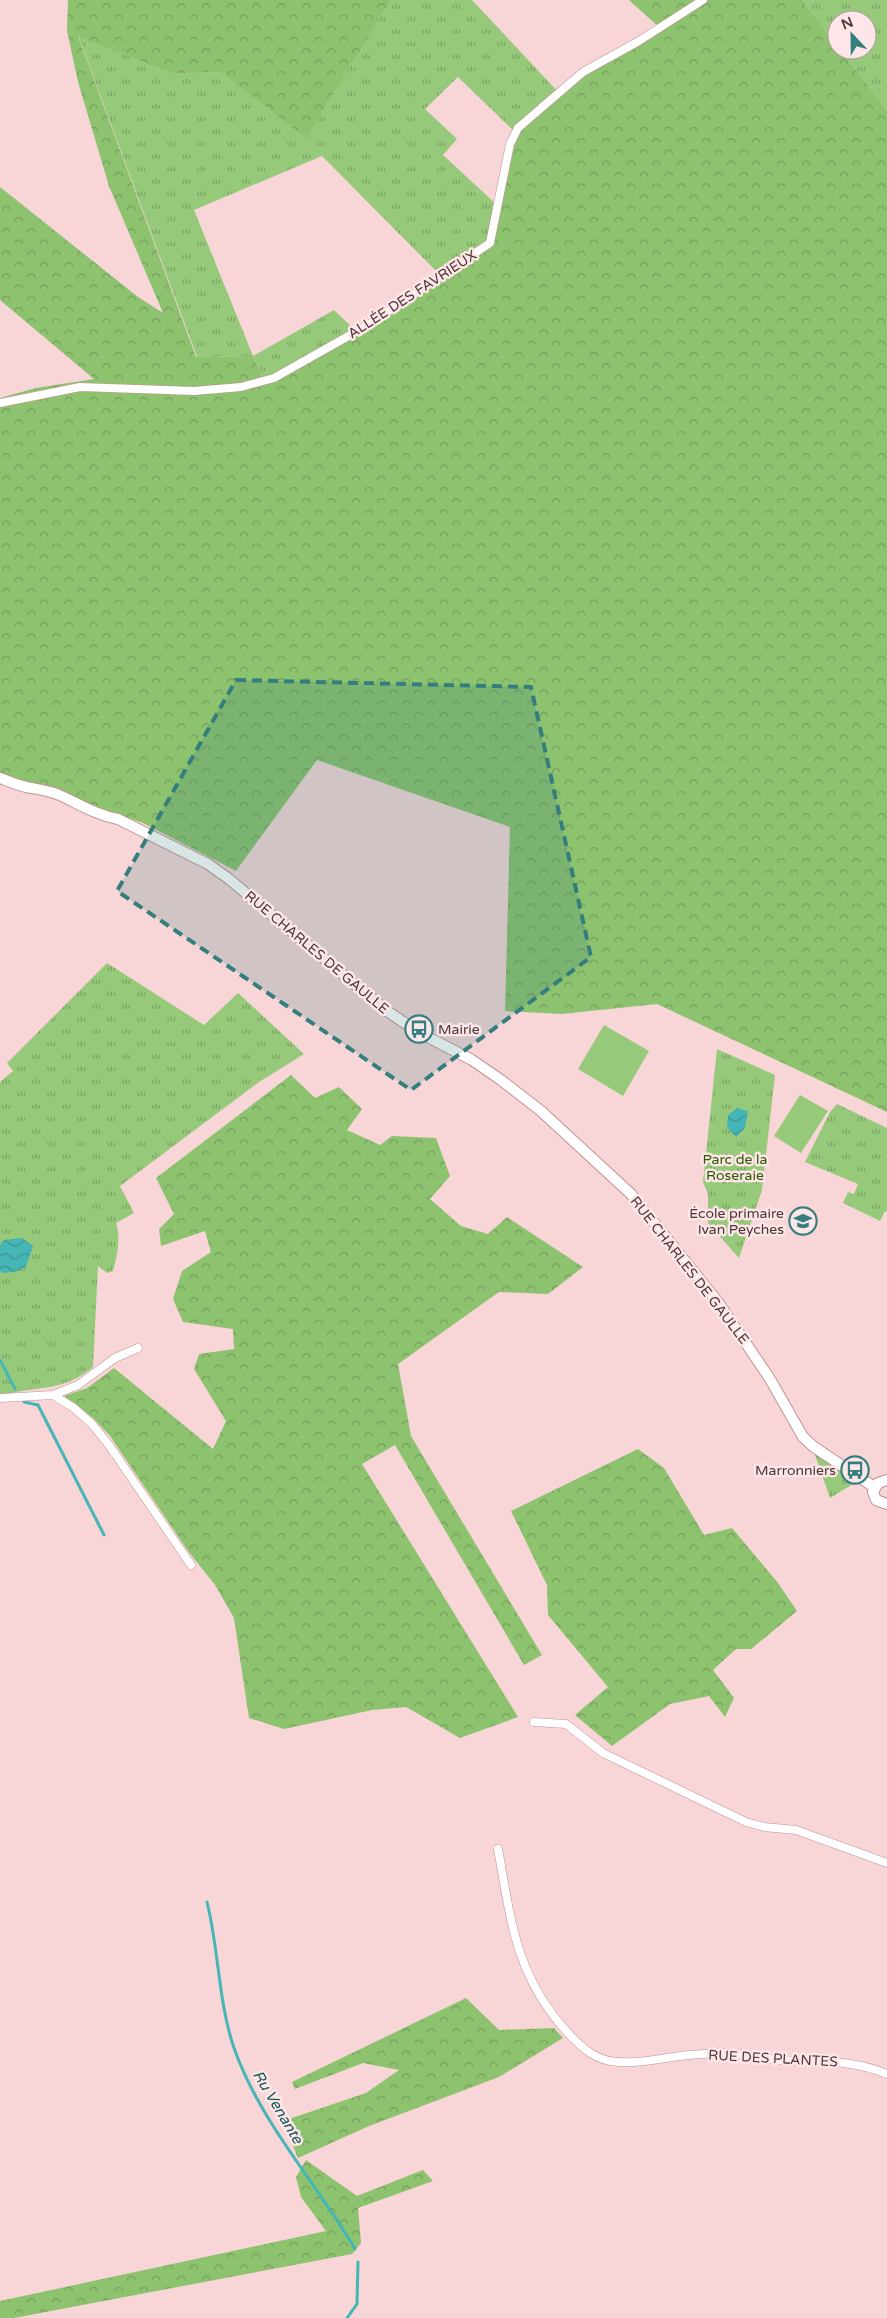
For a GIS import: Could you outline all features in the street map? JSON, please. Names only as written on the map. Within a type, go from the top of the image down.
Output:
[{"type":"street","name":"ALLÉE DES FAVRIEUX","points":[[0,403],[80,386],[194,391],[241,387],[274,378],[368,325],[490,243],[510,144],[518,128],[583,72],[676,19],[703,0]]},
{"type":"street","name":"RUE CHARLES DE GAULLE","points":[[0,778],[26,787],[39,788],[58,794],[82,808],[105,817],[118,819],[208,864],[387,1011],[418,1032],[472,1060],[542,1111],[632,1194],[672,1242],[748,1345],[803,1437],[814,1447],[874,1487]]},
{"type":"street","points":[[0,1398],[53,1395],[78,1385],[116,1358],[138,1348]]},
{"type":"street","points":[[53,1395],[74,1408],[103,1438],[191,1564]]},
{"type":"street","points":[[887,1480],[880,1482],[874,1487],[876,1500],[887,1504]]},
{"type":"street","points":[[534,1722],[566,1724],[604,1753],[746,1822],[764,1827],[796,1830],[887,1863]]},
{"type":"street","name":"RUE DES PLANTES","points":[[498,1849],[513,1929],[519,1953],[531,1984],[553,2016],[583,2048],[598,2058],[619,2062],[690,2055],[736,2053],[778,2060],[854,2063],[887,2074]]},
{"type":"highlighted area","points":[[236,680],[531,687],[591,957],[411,1090],[117,891]]},
{"type":"green space","points":[[68,0],[391,0],[306,138],[221,72],[173,74],[78,36],[196,357],[253,356],[263,381],[368,325],[490,243],[492,225],[518,128],[583,72],[660,28],[629,0],[802,0],[827,33],[827,60],[848,60],[887,110],[887,1112],[657,1004],[562,1014],[505,1011],[510,827],[317,760],[236,871],[143,823],[0,774],[0,398],[36,388],[94,379],[0,300],[0,187],[138,297],[163,313],[109,186],[78,82],[67,31]]},
{"type":"green space","points":[[391,0],[472,0],[559,93],[516,133],[458,77],[425,109],[457,139],[443,155],[497,205],[490,243],[441,276],[322,156],[194,210],[253,356],[197,357],[78,35],[173,74],[221,72],[306,137]]},
{"type":"green space","points":[[802,0],[887,0],[887,110],[848,60],[877,60],[877,10],[827,10],[827,33]]},
{"type":"green space","points":[[334,310],[357,332],[263,381],[253,356]]},
{"type":"green space","points":[[107,963],[204,1025],[238,993],[304,1054],[259,1082],[120,1186],[134,1213],[116,1223],[118,1241],[113,1271],[107,1273],[98,1266],[93,1367],[82,1375],[59,1385],[0,1396],[0,1082],[13,1071],[7,1063]]},
{"type":"green space","points":[[604,1025],[649,1051],[623,1096],[578,1069]]},
{"type":"green space","name":"Parc de la Roseraie","points":[[717,1049],[775,1075],[762,1190],[739,1258],[708,1223],[708,1194],[703,1182]]},
{"type":"green space","points":[[291,1075],[315,1098],[339,1087],[362,1109],[347,1130],[380,1145],[392,1136],[436,1138],[450,1176],[430,1199],[461,1226],[488,1234],[507,1217],[583,1267],[548,1294],[499,1292],[398,1364],[411,1436],[542,1655],[524,1665],[395,1445],[362,1464],[518,1717],[460,1738],[406,1707],[372,1710],[284,1729],[249,1718],[234,1618],[215,1585],[188,1551],[110,1436],[93,1418],[64,1396],[87,1388],[114,1368],[213,1449],[226,1421],[194,1369],[199,1354],[234,1349],[233,1329],[183,1322],[173,1299],[182,1271],[211,1252],[205,1231],[161,1246],[159,1229],[174,1214],[156,1178]]},
{"type":"green space","points":[[800,1095],[828,1111],[801,1153],[774,1136]]},
{"type":"green space","points":[[837,1104],[887,1128],[887,1212],[885,1211],[880,1221],[843,1203],[848,1192],[854,1194],[858,1184],[805,1162],[830,1112]]},
{"type":"green space","points":[[638,1449],[664,1468],[704,1535],[732,1528],[778,1583],[797,1611],[751,1649],[736,1649],[713,1670],[734,1698],[725,1717],[709,1696],[670,1704],[612,1746],[575,1715],[608,1687],[548,1615],[547,1585],[511,1511]]},
{"type":"green space","points":[[814,1452],[856,1482],[830,1498]]},
{"type":"green space","points":[[466,1998],[499,2030],[554,2028],[563,2038],[499,2077],[369,2126],[298,2158],[283,2121],[366,2093],[399,2070],[363,2063],[295,2089],[292,2082]]},
{"type":"green space","points":[[306,2160],[357,2196],[423,2170],[433,2181],[358,2208],[361,2243],[352,2254],[14,2318],[0,2318],[0,2301],[326,2231],[301,2197],[296,2177]]},
{"type":"water","points":[[737,1108],[748,1111],[745,1128],[736,1137],[727,1127],[728,1115]]},
{"type":"water","points":[[22,1238],[33,1246],[26,1267],[14,1272],[2,1273],[0,1270],[0,1245],[4,1240]]},
{"type":"waterway","points":[[0,1360],[15,1389]]},
{"type":"waterway","points":[[24,1402],[38,1405],[104,1535]]},
{"type":"waterway","name":"Ru Venante","points":[[207,1902],[225,2012],[234,2048],[245,2075],[273,2126],[355,2249]]},
{"type":"waterway","name":"Ru Venante","points":[[347,2318],[357,2304],[358,2262]]},
{"type":"place","name":"Mairie","points":[[419,1029]]},
{"type":"place","name":"École primaire Ivan Peyches","points":[[803,1221]]},
{"type":"place","name":"Marronniers","points":[[855,1470]]}]
